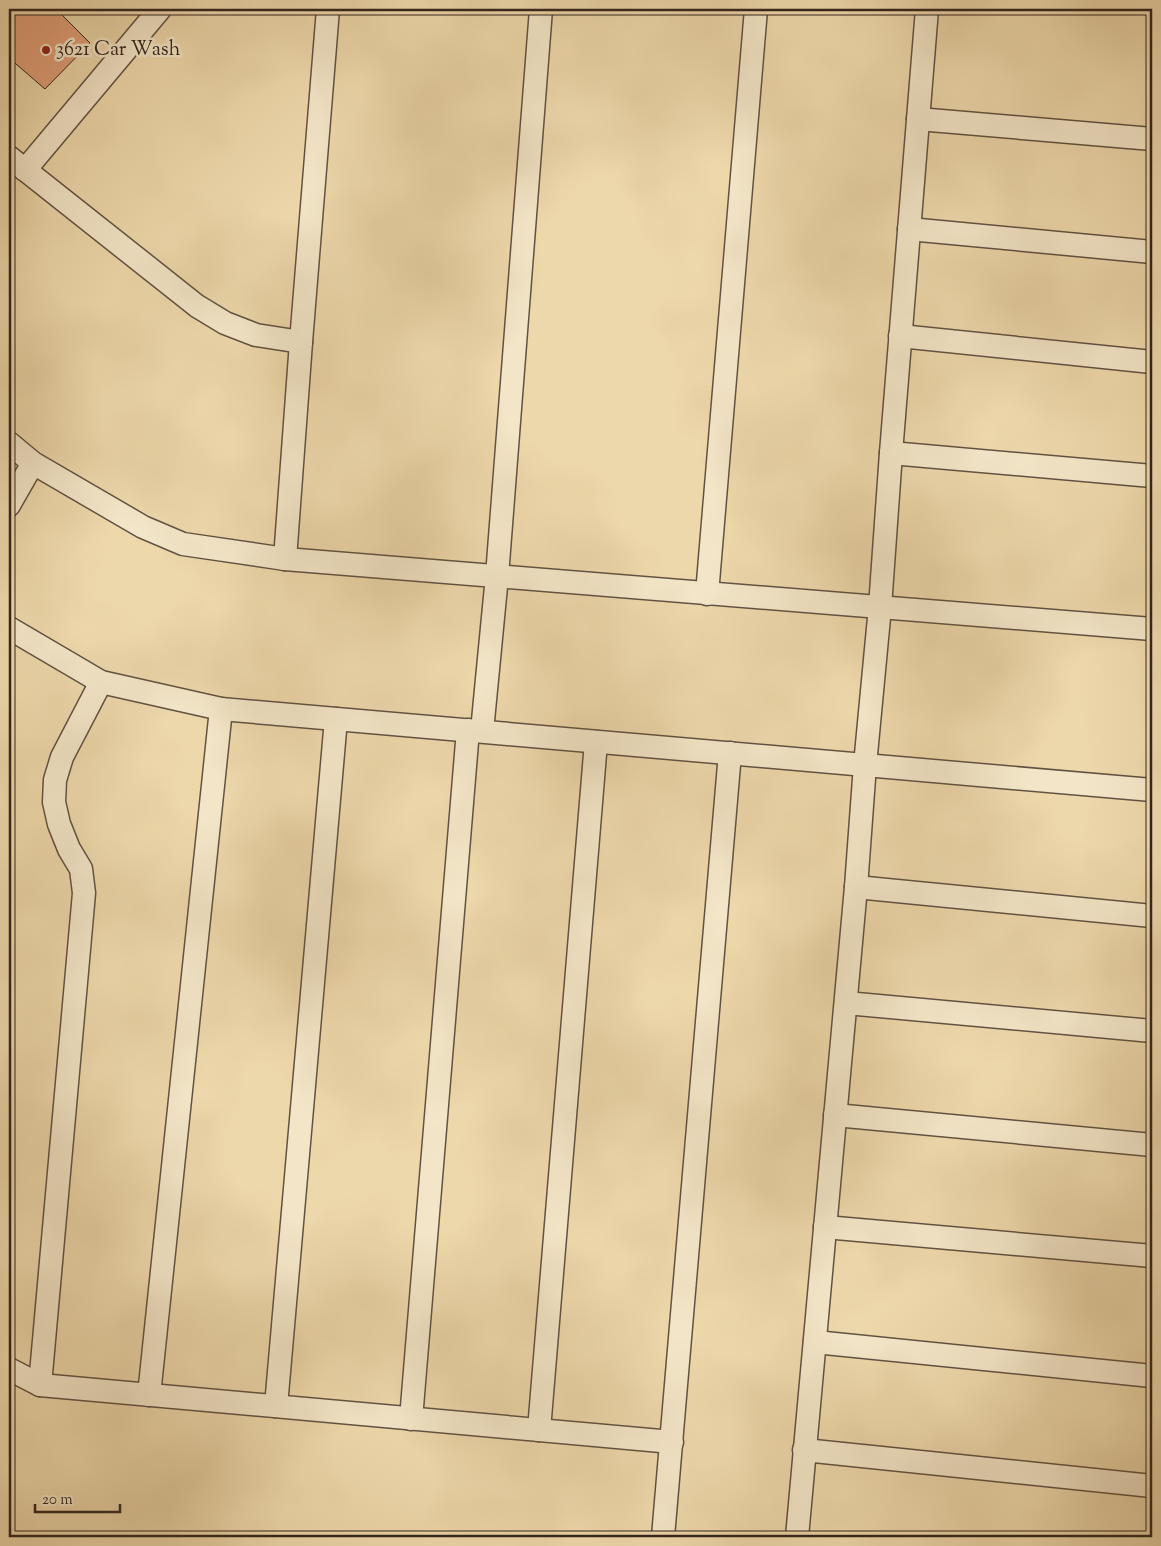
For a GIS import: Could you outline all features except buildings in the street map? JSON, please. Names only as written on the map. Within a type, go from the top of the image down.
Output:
[{"type":"street","points":[[160,9],[17,164],[197,306],[225,322],[256,334],[301,342]]},
{"type":"street","points":[[285,559],[328,9]]},
{"type":"street","points":[[411,1419],[476,731],[497,576],[541,9]]},
{"type":"street","points":[[707,594],[756,9]]},
{"type":"street","points":[[797,1537],[880,607],[890,452],[927,9]]},
{"type":"street","points":[[918,119],[1152,139]]},
{"type":"street","points":[[909,228],[1152,252]]},
{"type":"street","points":[[900,336],[1152,362]]},
{"type":"street","points":[[9,443],[33,463],[143,527],[183,544],[285,559],[1152,630]]},
{"type":"street","points":[[890,452],[1152,476]]},
{"type":"street","points":[[9,505],[33,463]]},
{"type":"street","points":[[9,628],[101,682],[221,709],[1152,790]]},
{"type":"street","points":[[40,1385],[84,893],[81,870],[59,824],[54,802],[55,780],[62,757],[101,682]]},
{"type":"street","points":[[148,1395],[221,709]]},
{"type":"street","points":[[276,1406],[336,719]]},
{"type":"street","points":[[539,1430],[596,742]]},
{"type":"street","points":[[663,1537],[730,753]]},
{"type":"street","points":[[856,887],[1152,916]]},
{"type":"street","points":[[846,1003],[1152,1031]]},
{"type":"street","points":[[835,1115],[1152,1144]]},
{"type":"street","points":[[826,1227],[1152,1256]]},
{"type":"street","points":[[815,1342],[1152,1376]]},
{"type":"street","points":[[9,1369],[40,1385],[672,1442]]},
{"type":"street","points":[[804,1450],[1152,1486]]},
{"type":"place","name":"3621 Car Wash","points":[[46,50]]}]
